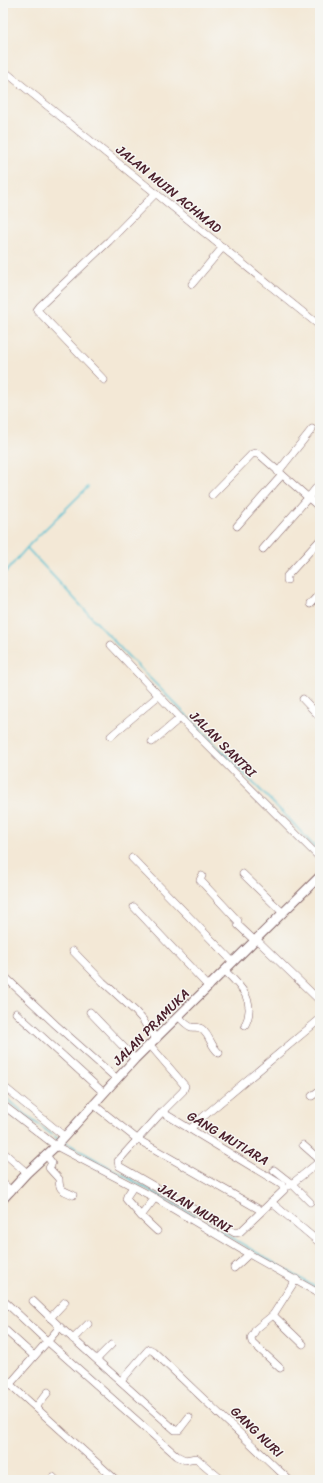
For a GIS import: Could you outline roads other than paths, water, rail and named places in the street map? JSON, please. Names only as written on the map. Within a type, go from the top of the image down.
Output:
[{"type":"street","name":"JALAN MUIN ACHMAD","points":[[3,70],[320,326]]},
{"type":"street","points":[[104,380],[37,310],[109,241],[156,193]]},
{"type":"street","points":[[192,284],[223,247]]},
{"type":"street","points":[[237,526],[280,473],[312,429]]},
{"type":"street","points":[[212,495],[252,454],[256,453],[320,508]]},
{"type":"street","points":[[263,549],[320,483]]},
{"type":"street","points":[[287,580],[287,576],[320,540]]},
{"type":"street","points":[[310,604],[320,593]]},
{"type":"street","name":"JALAN SANTRI","points":[[111,645],[158,696],[320,858]]},
{"type":"street","points":[[111,736],[158,696]]},
{"type":"street","points":[[303,700],[320,717]]},
{"type":"street","points":[[152,742],[180,718]]},
{"type":"street","points":[[132,858],[233,962]]},
{"type":"street","points":[[243,874],[283,913]]},
{"type":"street","points":[[202,876],[200,880],[238,921],[238,925],[320,1001]]},
{"type":"street","name":"JALAN PRAMUKA","points":[[3,1199],[27,1173],[56,1146],[135,1059],[320,876]]},
{"type":"street","points":[[134,907],[209,987]]},
{"type":"street","points":[[73,951],[141,1017],[147,1027],[157,1038]]},
{"type":"street","points":[[225,971],[233,978],[246,996],[250,1010],[249,1017],[245,1025]]},
{"type":"street","points":[[3,976],[117,1079]]},
{"type":"street","points":[[90,1012],[135,1059]]},
{"type":"street","points":[[16,1013],[104,1093]]},
{"type":"street","points":[[179,1017],[188,1025],[202,1029],[210,1039],[212,1046],[219,1053]]},
{"type":"street","points":[[190,1130],[203,1117],[320,1019]]},
{"type":"street","points":[[150,1045],[185,1086],[183,1091],[118,1161],[119,1166],[232,1238],[284,1189],[293,1185],[320,1161],[303,1145]]},
{"type":"street","points":[[3,1086],[64,1136]]},
{"type":"street","points":[[312,1096],[320,1090]]},
{"type":"street","points":[[93,1104],[137,1139],[262,1211]]},
{"type":"street","name":"JALAN MURNI","points":[[3,1105],[56,1146],[232,1238],[249,1254],[320,1294]]},
{"type":"street","name":"GANG MUTIARA","points":[[162,1112],[279,1183],[284,1189]]},
{"type":"street","points":[[3,1152],[27,1173]]},
{"type":"street","points":[[46,1155],[52,1161],[49,1168],[59,1179],[60,1188],[73,1195]]},
{"type":"street","points":[[274,1170],[293,1185],[310,1202]]},
{"type":"street","points":[[3,1183],[11,1190]]},
{"type":"street","points":[[133,1187],[126,1199],[157,1231]]},
{"type":"street","points":[[141,1216],[155,1198]]},
{"type":"street","points":[[271,1202],[320,1243]]},
{"type":"street","points":[[234,1268],[249,1254]]},
{"type":"street","points":[[280,1368],[252,1342],[251,1338],[256,1329],[273,1315],[296,1280]]},
{"type":"street","points":[[3,1300],[47,1341],[178,1456],[185,1460],[196,1458],[222,1480]]},
{"type":"street","points":[[33,1301],[73,1339],[175,1430],[179,1430],[189,1417]]},
{"type":"street","points":[[50,1318],[66,1302]]},
{"type":"street","points":[[273,1315],[303,1344]]},
{"type":"street","points":[[73,1339],[88,1324]]},
{"type":"street","points":[[10,1384],[60,1327]]},
{"type":"street","points":[[3,1328],[34,1356]]},
{"type":"street","points":[[97,1359],[111,1345]]},
{"type":"street","name":"GANG NURI","points":[[121,1381],[149,1349],[153,1351],[209,1402],[289,1480]]},
{"type":"street","points":[[3,1378],[116,1480]]},
{"type":"street","points":[[36,1407],[48,1392]]},
{"type":"waterway","points":[[3,575],[31,543],[88,487]]},
{"type":"waterway","points":[[27,548],[128,656],[291,821],[320,853]]},
{"type":"waterway","points":[[3,1095],[32,1120],[58,1139]]},
{"type":"waterway","points":[[63,1141],[183,1209],[320,1290]]}]
